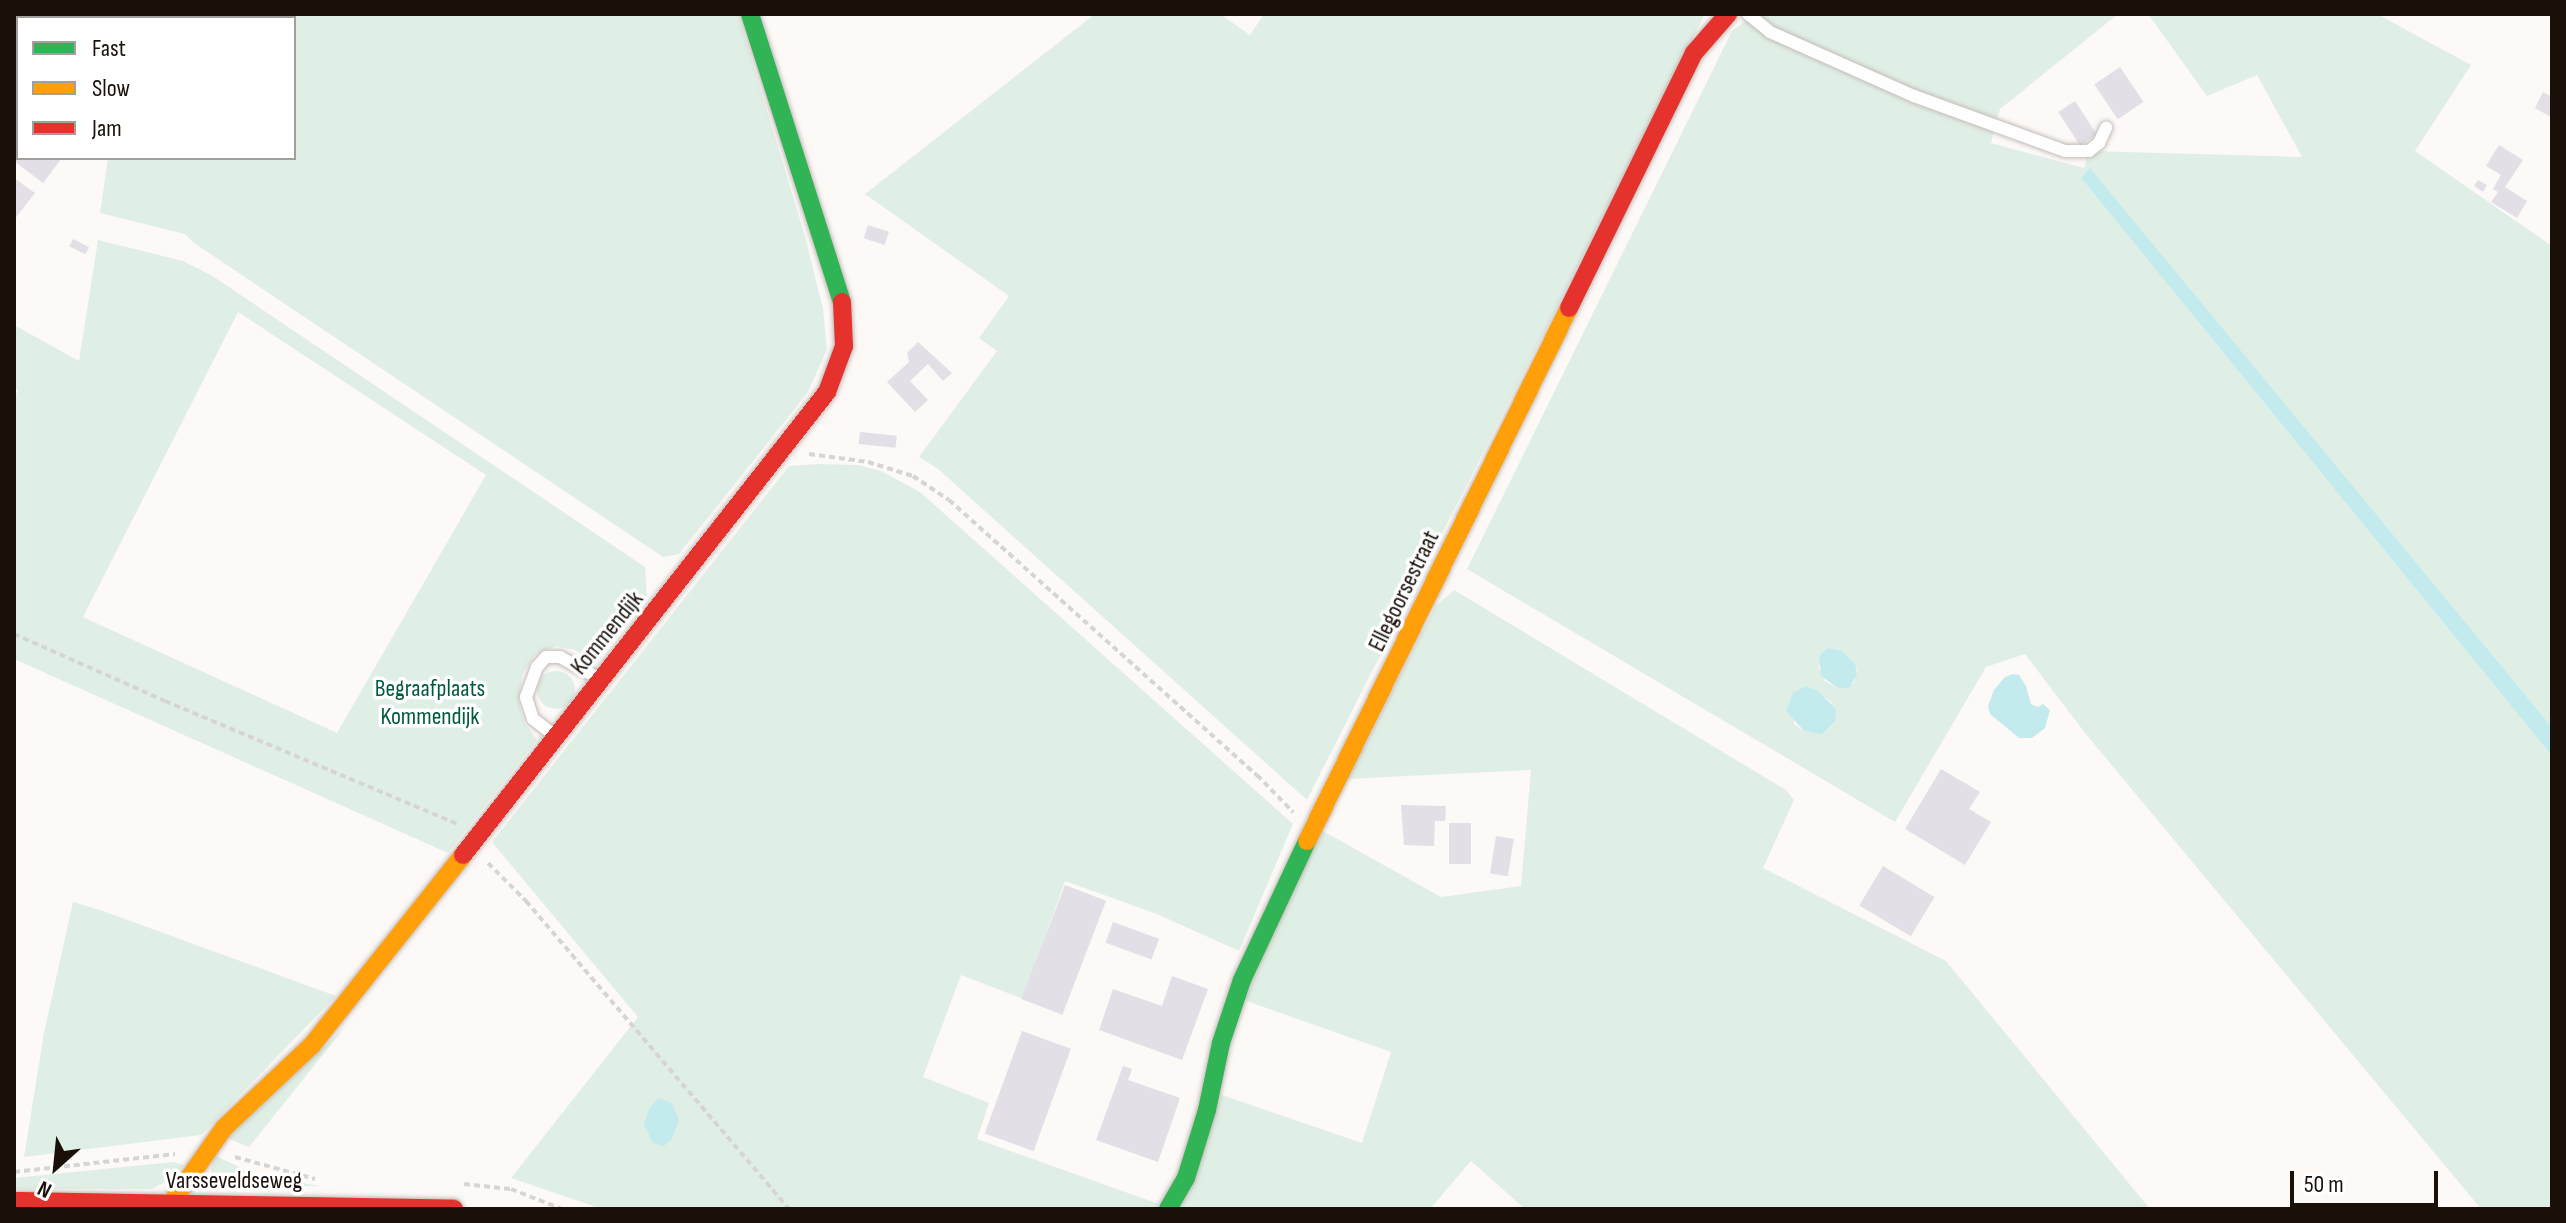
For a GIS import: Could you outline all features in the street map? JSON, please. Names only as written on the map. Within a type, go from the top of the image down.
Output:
[{"type":"street","name":"Kommendijk","points":[[168,1207],[204,1152],[224,1128],[312,1045],[827,392],[844,346],[842,301],[796,169],[750,14]]},
{"type":"street","name":"Ellegoorsestraat","points":[[1168,1209],[1186,1178],[1207,1110],[1221,1043],[1242,980],[1694,53],[1728,14]]},
{"type":"street","name":"Varsseveldseweg","points":[[14,1201],[168,1207],[329,1204],[454,1209]]},
{"type":"lane","points":[[1748,14],[1770,32],[1914,96],[2065,151],[2089,151],[2099,143],[2106,128]]},
{"type":"lane","points":[[555,736],[533,719],[526,697],[537,667],[546,657],[560,657],[600,679]]},
{"type":"path","points":[[780,452],[868,462],[913,476],[949,500],[1257,775],[1312,831]]},
{"type":"path","points":[[14,634],[474,839],[789,1209]]},
{"type":"path","points":[[14,1172],[204,1152],[226,1154],[323,1179]]},
{"type":"path","points":[[451,1183],[511,1189],[562,1209]]},
{"type":"green space","points":[[738,14],[806,240],[823,309],[827,349],[808,392],[679,554],[663,557],[194,243],[185,234],[100,213],[108,160],[296,160],[296,16],[130,16]]},
{"type":"green space","points":[[1095,14],[1220,14],[1250,35],[1264,14],[1705,14],[1307,800],[938,469],[919,457],[997,351],[979,338],[1009,296],[865,194]]},
{"type":"green space","points":[[1755,14],[2118,14],[2000,109],[1991,143],[2084,168],[2089,151],[2302,157],[2257,75],[2207,96],[2148,14],[2377,14],[2471,65],[2415,151],[2552,246],[2552,727],[2090,169],[2081,178],[2552,756],[2552,1209],[2481,1209],[2085,733],[2025,654],[1986,667],[1895,822],[1467,569],[1732,31]],"holes":[[[1818,665],[1857,669],[1854,683],[1838,688],[1825,681]],[[1817,691],[1832,703],[1804,731],[1793,723]]]},
{"type":"green space","name":"Begraafplaats Kommendijk","points":[[98,240],[183,261],[211,275],[645,567],[647,596],[596,664],[575,650],[556,646],[535,655],[522,675],[519,702],[524,722],[537,740],[448,853],[14,659],[14,399],[18,390],[14,388],[14,325],[79,361]],"holes":[[[238,312],[486,475],[337,733],[83,617]]]},
{"type":"green space","points":[[858,465],[881,471],[920,492],[1293,824],[1239,951],[1157,914],[1065,881],[1023,999],[961,975],[923,1077],[989,1103],[977,1139],[1159,1204],[1155,1209],[602,1209],[511,1178],[638,1017],[492,842],[789,466]]},
{"type":"green space","points":[[1454,590],[1786,790],[1794,800],[1763,868],[1946,961],[2150,1209],[1525,1209],[1471,1161],[1430,1209],[1179,1209],[1222,1095],[1362,1143],[1391,1052],[1244,1000],[1321,830],[1441,897],[1521,886],[1531,770],[1346,779],[1436,606]]},
{"type":"green space","points":[[556,671],[569,677],[575,690],[569,703],[556,709],[543,703],[537,690],[543,677]]},
{"type":"green space","points":[[73,902],[336,996],[201,1135],[24,1157],[44,1033]]},
{"type":"green space","points":[[345,1027],[249,1147],[227,1138]]},
{"type":"green space","points":[[214,1155],[254,1174],[319,1186],[224,1187],[215,1184],[210,1174]]},
{"type":"green space","points":[[173,1162],[184,1165],[172,1178],[152,1189],[14,1189],[14,1178]]},
{"type":"water","points":[[2090,168],[2552,727],[2552,756],[2081,178]]},
{"type":"water","points":[[1827,648],[1842,651],[1855,664],[1857,675],[1849,688],[1838,688],[1821,676],[1819,657]]},
{"type":"water","points":[[2019,675],[2026,686],[2031,704],[2038,707],[2043,704],[2050,710],[2045,728],[2032,738],[2019,738],[1990,714],[1988,706],[1994,690],[2005,677]]},
{"type":"water","points":[[1806,686],[1818,691],[1836,709],[1835,721],[1822,734],[1804,731],[1786,711],[1793,693]]},
{"type":"water","points":[[658,1098],[672,1103],[679,1120],[672,1139],[664,1146],[653,1143],[644,1125],[649,1109]]},
{"type":"building","points":[[2120,67],[2143,102],[2118,119],[2094,84]]},
{"type":"building","points":[[2543,92],[2552,97],[2551,117],[2535,108]]},
{"type":"building","points":[[2075,101],[2097,135],[2080,145],[2058,112]]},
{"type":"building","points":[[2499,145],[2523,160],[2505,187],[2527,201],[2517,218],[2491,202],[2498,192],[2493,189],[2501,175],[2486,166]]},
{"type":"building","points":[[16,154],[16,160],[60,160],[43,183],[14,161]]},
{"type":"building","points":[[14,178],[35,193],[14,220]]},
{"type":"building","points":[[2478,180],[2487,185],[2483,192],[2474,186]]},
{"type":"building","points":[[868,225],[889,232],[885,245],[864,238]]},
{"type":"building","points":[[73,239],[89,247],[85,254],[69,246]]},
{"type":"building","points":[[918,342],[952,373],[943,381],[928,364],[910,381],[928,400],[915,412],[887,382],[909,362],[907,353]]},
{"type":"building","points":[[860,432],[897,436],[896,448],[859,444]]},
{"type":"building","points":[[1941,769],[1980,792],[1969,809],[1991,822],[1965,865],[1905,829]]},
{"type":"building","points":[[1401,805],[1446,806],[1445,821],[1435,821],[1434,846],[1404,845]]},
{"type":"building","points":[[1449,823],[1471,823],[1471,864],[1449,864]]},
{"type":"building","points":[[1496,836],[1514,839],[1508,876],[1490,874]]},
{"type":"building","points":[[1883,866],[1934,897],[1911,936],[1859,905]]},
{"type":"building","points":[[1065,885],[1106,901],[1062,1015],[1021,999]]},
{"type":"building","points":[[1113,922],[1159,939],[1152,959],[1105,943]]},
{"type":"building","points":[[1172,976],[1208,989],[1182,1060],[1099,1030],[1113,989],[1162,1006]]},
{"type":"building","points":[[1022,1031],[1071,1049],[1034,1151],[985,1133]]},
{"type":"building","points":[[1123,1066],[1132,1069],[1128,1080],[1180,1098],[1158,1162],[1096,1140]]},
{"type":"traffic: fast","points":[[750,14],[842,302]]},
{"type":"traffic: fast","points":[[1168,1209],[1186,1178],[1207,1110],[1221,1043],[1242,980],[1307,841]]},
{"type":"traffic: slow","points":[[1307,841],[1569,308]]},
{"type":"traffic: slow","points":[[167,1209],[224,1128],[312,1045],[463,855]]},
{"type":"traffic: jam","points":[[1569,308],[1694,53],[1728,14]]},
{"type":"traffic: jam","points":[[463,855],[827,392],[844,346],[842,302]]},
{"type":"traffic: jam","points":[[14,1201],[454,1209]]}]
